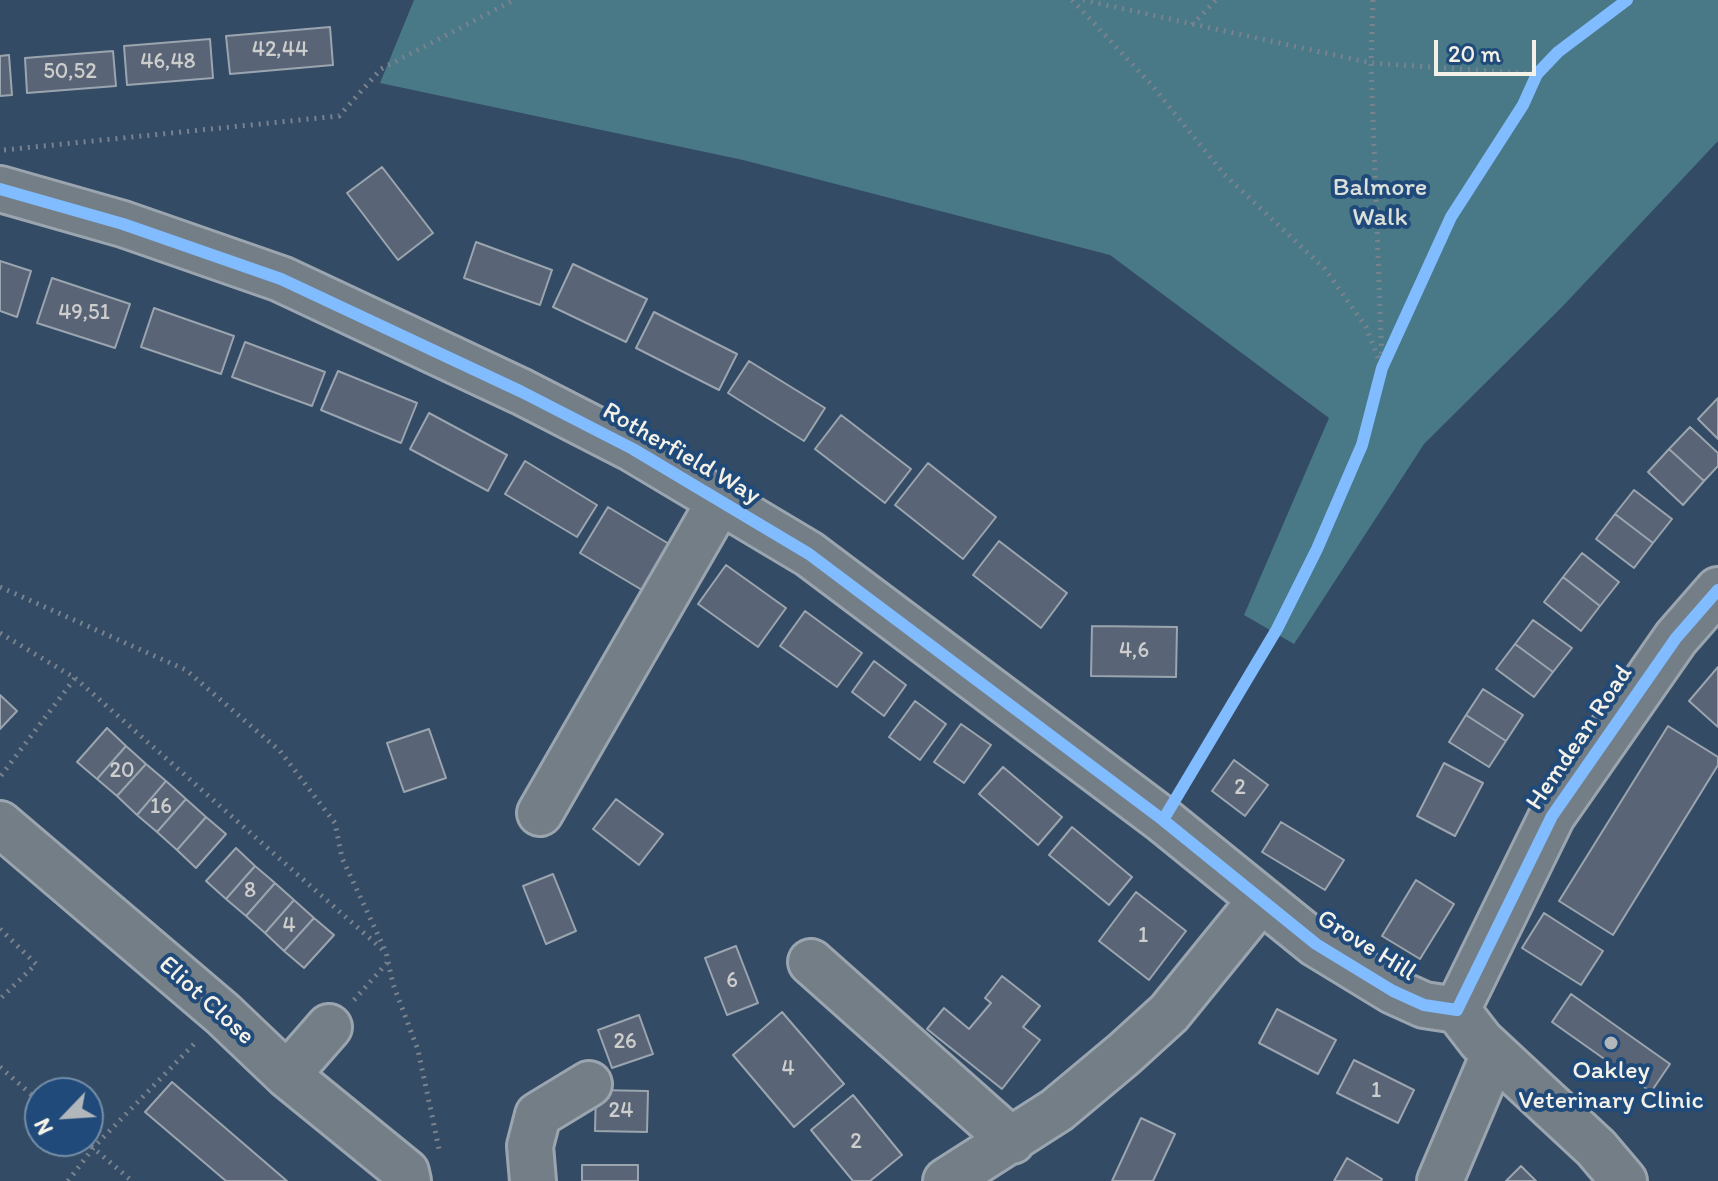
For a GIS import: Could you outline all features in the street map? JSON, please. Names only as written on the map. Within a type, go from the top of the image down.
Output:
[{"type":"street","name":"Rotherfield Way","points":[[0,189],[123,224],[281,279],[522,392],[633,449],[809,554],[1163,820],[1260,901]]},
{"type":"street","points":[[540,813],[720,501]]},
{"type":"street","name":"Hemdean Road","points":[[1457,1010],[1552,816],[1676,638],[1718,590]]},
{"type":"street","name":"Eliot Close","points":[[0,824],[223,1014],[287,1075],[406,1172],[424,1168]]},
{"type":"street","points":[[946,1181],[1057,1110],[1169,1013],[1260,901]]},
{"type":"street","name":"Grove Hill","points":[[1260,901],[1316,944],[1393,991],[1424,1005],[1457,1010]]},
{"type":"street","points":[[811,962],[1012,1141]]},
{"type":"street","points":[[1457,1010],[1494,1054],[1596,1148],[1624,1181]]},
{"type":"street","points":[[287,1075],[329,1027]]},
{"type":"street","points":[[1440,1181],[1494,1054]]},
{"type":"street","points":[[533,1181],[530,1146],[538,1115],[589,1084]]},
{"type":"path","points":[[0,152],[6,148],[339,116],[381,69],[514,0]]},
{"type":"path","points":[[1072,0],[1150,83],[1224,174],[1325,269],[1366,327],[1382,368],[1371,63],[1373,0]]},
{"type":"path","points":[[1083,0],[1371,63],[1537,74]]},
{"type":"path","points":[[1192,25],[1216,0]]},
{"type":"path","points":[[0,587],[186,670],[280,751],[335,823],[342,858],[386,952],[418,1050],[424,1168]]},
{"type":"path","points":[[0,633],[75,678],[386,952]]},
{"type":"path","points":[[0,777],[75,678]]},
{"type":"path","points":[[0,929],[36,964],[0,999]]},
{"type":"path","points":[[329,1027],[388,963]]},
{"type":"path","points":[[104,1137],[223,1014]]},
{"type":"path","points":[[0,1067],[24,1088]]},
{"type":"path","points":[[68,1181],[86,1157]]},
{"type":"path","points":[[104,1157],[132,1181]]},
{"type":"green space","name":"Balmore Walk","points":[[414,0],[1718,0],[1718,141],[1562,307],[1424,444],[1294,644],[1244,615],[1329,418],[1110,255],[743,160],[380,83]]},
{"type":"building","points":[[330,27],[333,65],[230,74],[226,36]]},
{"type":"building","points":[[210,39],[213,78],[127,85],[124,46]]},
{"type":"building","points":[[113,51],[116,86],[27,93],[25,58]]},
{"type":"building","points":[[9,55],[12,95],[0,96],[0,56]]},
{"type":"building","points":[[382,167],[433,233],[398,260],[347,193]]},
{"type":"building","points":[[476,242],[552,270],[540,305],[464,278]]},
{"type":"building","points":[[0,261],[31,271],[17,317],[0,311]]},
{"type":"building","points":[[573,264],[647,299],[626,342],[553,307]]},
{"type":"building","points":[[52,278],[130,304],[115,348],[37,323]]},
{"type":"building","points":[[154,308],[234,336],[221,374],[141,347]]},
{"type":"building","points":[[654,312],[737,354],[719,390],[636,348]]},
{"type":"building","points":[[245,342],[325,372],[312,406],[232,377]]},
{"type":"building","points":[[749,361],[825,408],[804,441],[728,393]]},
{"type":"building","points":[[338,371],[417,403],[401,443],[321,410]]},
{"type":"building","points":[[1718,398],[1718,439],[1698,419]]},
{"type":"building","points":[[429,413],[507,455],[488,491],[410,449]]},
{"type":"building","points":[[841,415],[911,469],[885,503],[815,449]]},
{"type":"building","points":[[1690,427],[1718,453],[1718,466],[1704,481],[1669,449]]},
{"type":"building","points":[[1669,449],[1704,481],[1683,505],[1648,472]]},
{"type":"building","points":[[525,461],[597,505],[577,537],[505,494]]},
{"type":"building","points":[[928,463],[996,517],[963,559],[895,505]]},
{"type":"building","points":[[1634,490],[1672,519],[1653,543],[1615,514]]},
{"type":"building","points":[[608,507],[674,547],[647,593],[580,553]]},
{"type":"building","points":[[1615,514],[1653,543],[1634,568],[1596,539]]},
{"type":"building","points":[[999,541],[1067,593],[1041,628],[973,575]]},
{"type":"building","points":[[1582,553],[1619,582],[1600,606],[1563,577]]},
{"type":"building","points":[[726,565],[786,608],[758,647],[698,604]]},
{"type":"building","points":[[1563,577],[1600,606],[1581,631],[1544,602]]},
{"type":"building","points":[[805,611],[862,653],[837,687],[780,646]]},
{"type":"building","points":[[1533,620],[1572,648],[1553,672],[1515,644]]},
{"type":"building","points":[[1092,626],[1177,627],[1176,677],[1091,676]]},
{"type":"building","points":[[1515,644],[1553,672],[1534,697],[1496,669]]},
{"type":"building","points":[[874,661],[906,685],[884,716],[852,692]]},
{"type":"building","points":[[1718,667],[1718,727],[1689,701]]},
{"type":"building","points":[[1483,689],[1523,715],[1506,741],[1466,715]]},
{"type":"building","points":[[0,695],[17,711],[0,729]]},
{"type":"building","points":[[915,701],[946,724],[920,760],[889,737]]},
{"type":"building","points":[[1466,715],[1506,741],[1489,767],[1449,742]]},
{"type":"building","points":[[961,724],[991,745],[964,783],[934,762]]},
{"type":"building","points":[[1668,726],[1718,757],[1718,765],[1613,935],[1559,901]]},
{"type":"building","points":[[107,728],[126,746],[97,779],[77,762]]},
{"type":"building","points":[[429,729],[446,778],[404,792],[387,743]]},
{"type":"building","points":[[126,746],[146,764],[117,796],[97,779]]},
{"type":"building","points":[[1234,760],[1268,785],[1245,816],[1212,791]]},
{"type":"building","points":[[1444,763],[1483,783],[1455,836],[1417,816]]},
{"type":"building","points":[[146,764],[166,781],[137,815],[117,796]]},
{"type":"building","points":[[1003,767],[1062,817],[1038,845],[979,794]]},
{"type":"building","points":[[166,781],[186,799],[157,832],[137,815]]},
{"type":"building","points":[[186,799],[206,817],[177,850],[157,832]]},
{"type":"building","points":[[616,799],[663,834],[639,865],[593,829]]},
{"type":"building","points":[[206,817],[226,834],[196,868],[177,850]]},
{"type":"building","points":[[1281,822],[1344,860],[1325,890],[1262,852]]},
{"type":"building","points":[[1072,827],[1132,877],[1109,905],[1049,855]]},
{"type":"building","points":[[236,848],[255,866],[226,899],[206,881]]},
{"type":"building","points":[[255,866],[275,883],[246,916],[226,899]]},
{"type":"building","points":[[553,874],[576,931],[546,944],[523,886]]},
{"type":"building","points":[[1416,880],[1454,904],[1420,959],[1382,936]]},
{"type":"building","points":[[275,883],[294,900],[265,933],[246,916]]},
{"type":"building","points":[[1136,892],[1186,931],[1149,980],[1099,941]]},
{"type":"building","points":[[294,900],[314,918],[284,951],[265,933]]},
{"type":"building","points":[[1544,913],[1603,951],[1581,985],[1522,948]]},
{"type":"building","points":[[314,918],[334,935],[304,968],[284,951]]},
{"type":"building","points":[[736,946],[758,1003],[727,1015],[705,958]]},
{"type":"building","points":[[1002,976],[1040,1006],[1023,1027],[1040,1040],[1002,1089],[927,1029],[944,1008],[969,1029],[991,1003],[985,998]]},
{"type":"building","name":"Oakley Veterinary Clinic","points":[[1571,994],[1670,1064],[1651,1092],[1552,1022]]},
{"type":"building","points":[[1277,1009],[1336,1040],[1318,1074],[1259,1043]]},
{"type":"building","points":[[782,1012],[844,1084],[794,1127],[733,1055]]},
{"type":"building","points":[[639,1015],[653,1054],[612,1068],[598,1030]]},
{"type":"building","points":[[1354,1060],[1414,1090],[1398,1123],[1337,1093]]},
{"type":"building","points":[[172,1082],[287,1181],[226,1181],[145,1112]]},
{"type":"building","points":[[596,1090],[648,1091],[647,1132],[595,1131]]},
{"type":"building","points":[[853,1095],[902,1155],[870,1181],[853,1181],[811,1130]]},
{"type":"building","points":[[1141,1118],[1175,1134],[1153,1181],[1112,1181]]},
{"type":"building","points":[[1347,1158],[1382,1179],[1381,1181],[1334,1181]]},
{"type":"building","points":[[582,1165],[638,1165],[638,1181],[582,1181]]},
{"type":"building","points":[[1521,1166],[1536,1181],[1506,1181]]},
{"type":"cycle path","points":[[1163,820],[1277,629],[1317,549],[1362,445],[1382,368],[1451,217],[1523,105],[1537,74],[1558,52],[1627,0]]},
{"type":"cycle path","points":[[0,189],[123,224],[281,279],[522,392],[633,449],[809,554],[1163,820],[1316,944],[1393,991],[1424,1005],[1457,1010],[1552,816],[1676,638],[1718,590]]},
{"type":"place","name":"Oakley Veterinary Clinic","points":[[1611,1043]]}]
